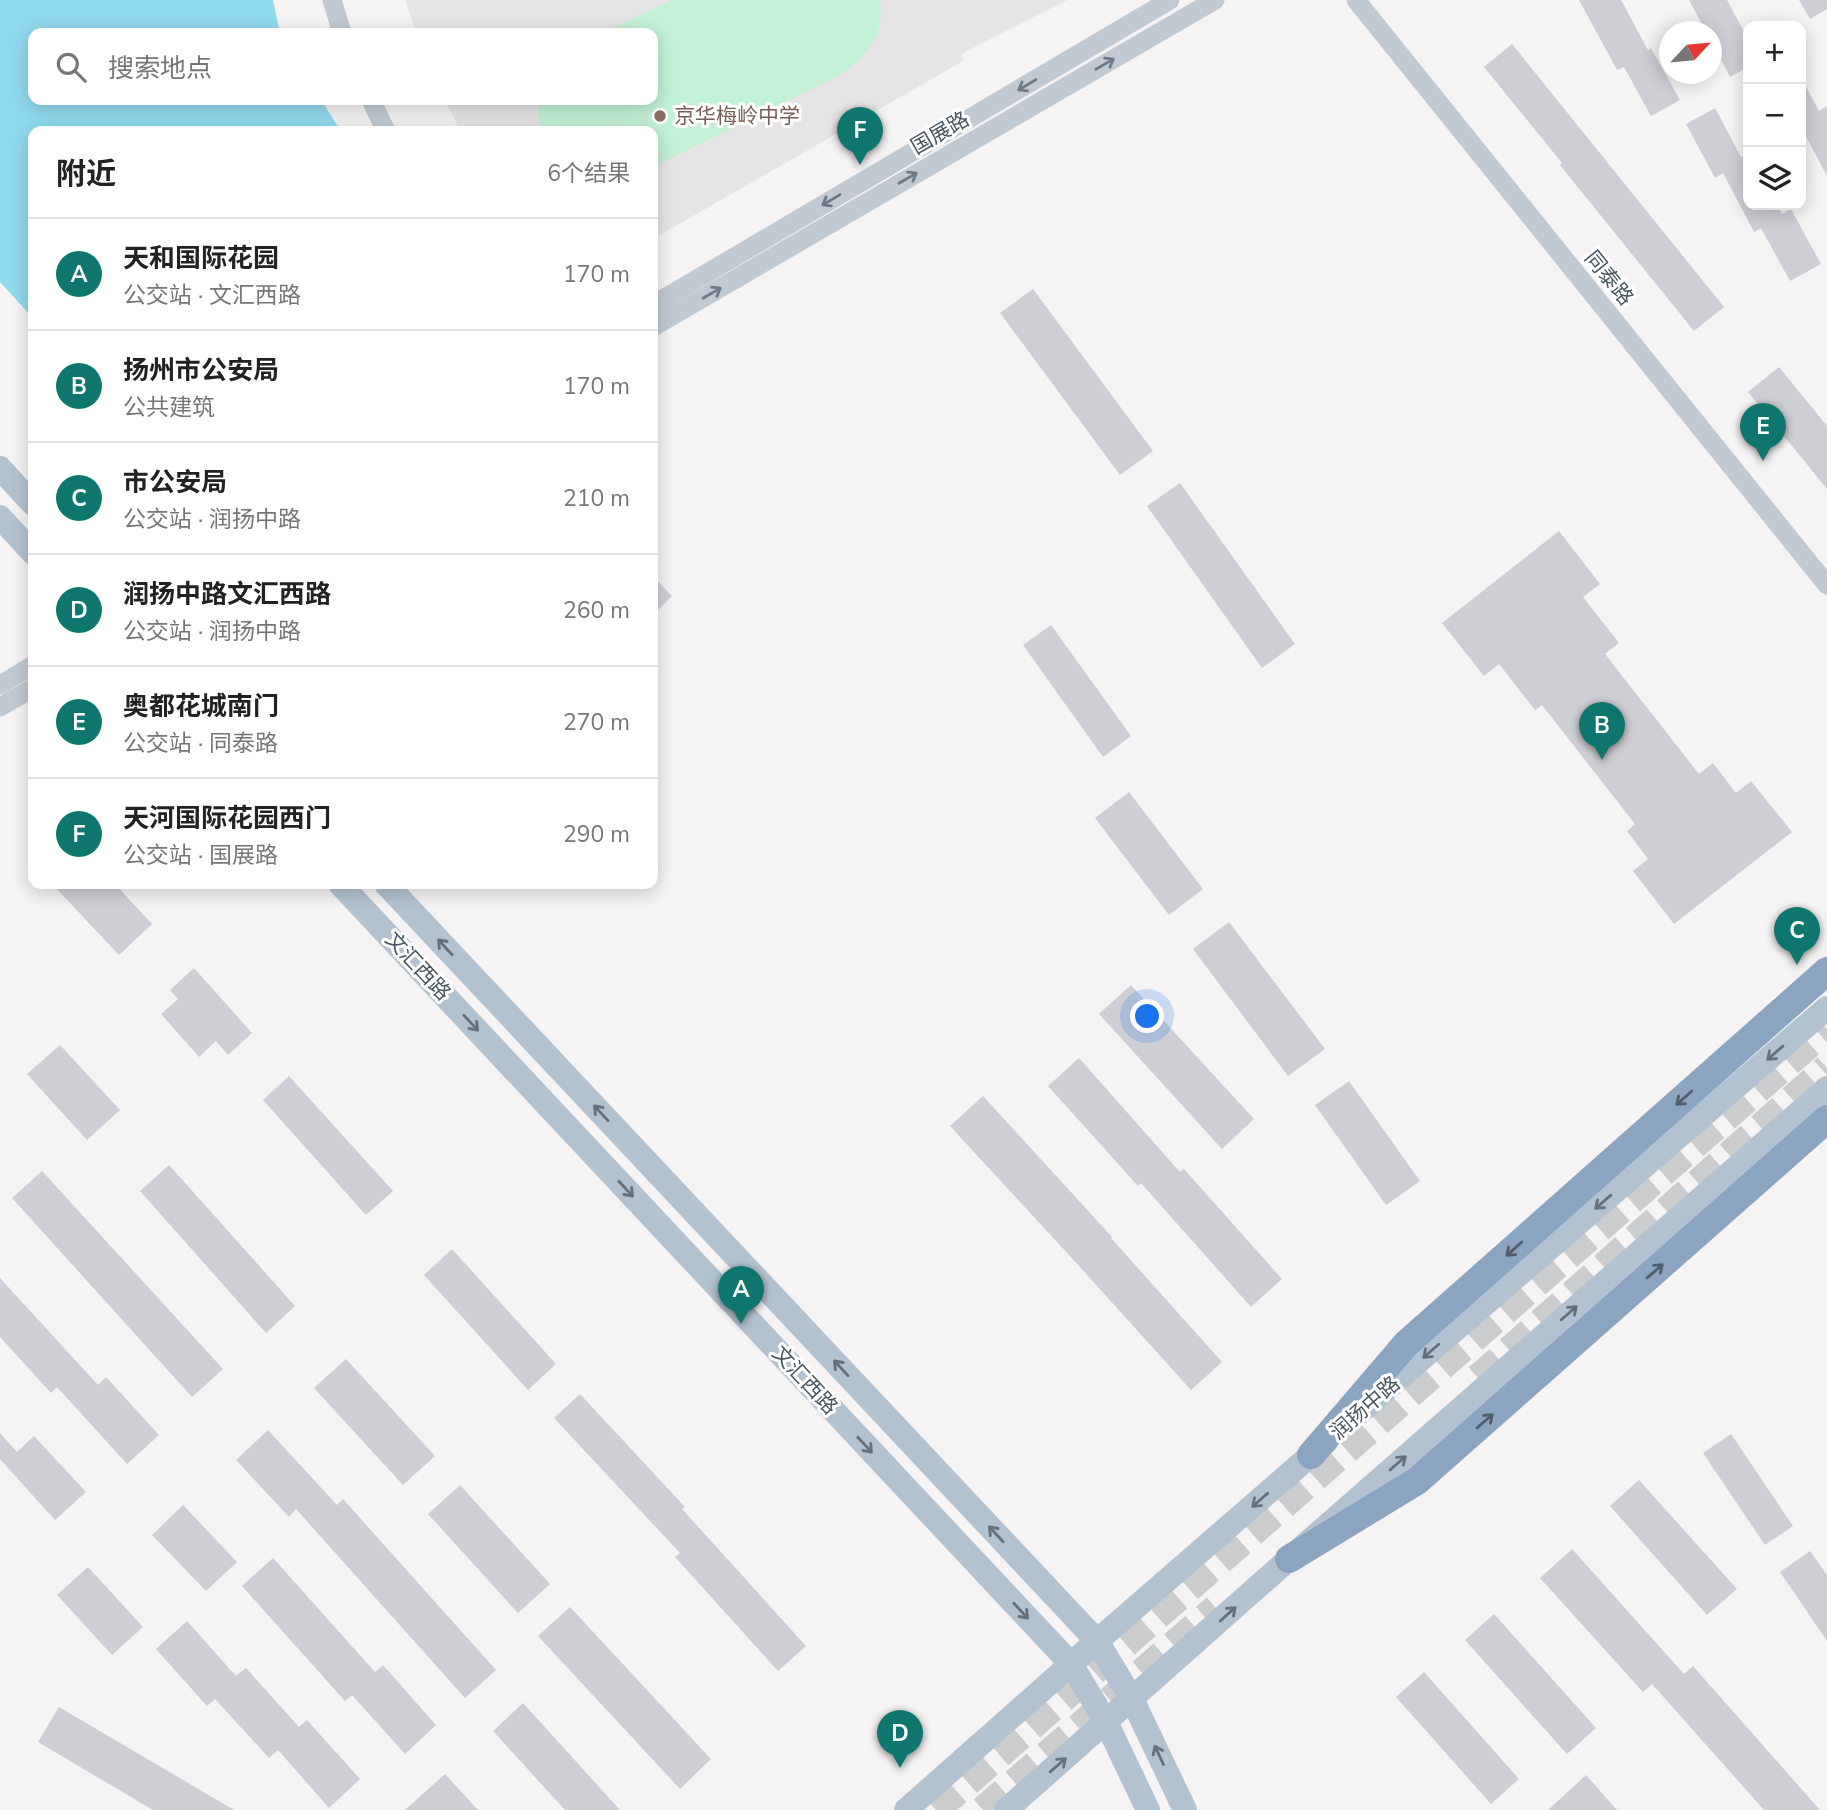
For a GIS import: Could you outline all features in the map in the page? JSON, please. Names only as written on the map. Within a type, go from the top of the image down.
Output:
[{"type":"highway","points":[[1311,1455],[1406,1344],[1827,971]]},
{"type":"highway","points":[[1289,1559],[1417,1481],[1827,1119]]},
{"type":"main road","points":[[0,468],[28,499]]},
{"type":"main road","points":[[0,517],[28,548]]},
{"type":"main road","name":"文汇西路","points":[[345,889],[1071,1664],[1106,1722],[1148,1810]]},
{"type":"main road","name":"文汇西路","points":[[391,889],[1097,1641],[1132,1699],[1185,1810]]},
{"type":"main road","name":"润扬中路","points":[[906,1810],[1097,1641],[1827,1009]]},
{"type":"main road","points":[[1006,1810],[1827,1088]]},
{"type":"street","points":[[332,0],[340,28]]},
{"type":"street","name":"国展路","points":[[658,302],[1170,0]]},
{"type":"street","name":"国展路","points":[[658,324],[1215,0]]},
{"type":"street","name":"同泰路","points":[[1356,0],[1827,586]]},
{"type":"street","points":[[373,105],[384,126]]},
{"type":"street","points":[[0,685],[28,669]]},
{"type":"street","points":[[0,707],[28,691]]},
{"type":"shaded area","name":"京华梅岭中学","points":[[405,0],[1067,0],[961,54],[963,61],[658,236],[658,126],[458,126],[447,105],[658,105],[658,28],[415,28]]},
{"type":"green space","points":[[671,0],[880,0],[880,25],[877,35],[866,52],[840,75],[658,165],[658,126],[540,126],[538,105],[658,105],[658,28],[612,28]]},
{"type":"water","points":[[0,0],[273,0],[279,28],[28,28],[28,105],[324,105],[338,126],[28,126],[28,313],[0,282]]},
{"type":"building","points":[[1579,0],[1621,0],[1648,50],[1651,48],[1659,62],[1659,84],[1671,84],[1680,100],[1651,116],[1624,67],[1617,70]]},
{"type":"building","points":[[1689,0],[1727,0],[1743,30],[1743,70],[1730,77],[1722,61],[1722,21],[1700,21]]},
{"type":"building","points":[[1799,0],[1827,0],[1827,9],[1810,19]]},
{"type":"building","points":[[1512,44],[1724,307],[1694,331],[1484,67]]},
{"type":"building","points":[[1806,86],[1819,111],[1827,106],[1827,176],[1806,136]]},
{"type":"building","points":[[1715,108],[1741,157],[1743,156],[1743,210],[1780,210],[1782,214],[1792,210],[1821,264],[1790,281],[1761,228],[1754,232],[1723,173],[1715,178],[1686,124]]},
{"type":"building","points":[[1033,289],[1153,451],[1120,475],[1000,313]]},
{"type":"building","points":[[1779,367],[1827,426],[1827,489],[1748,392]]},
{"type":"building","points":[[1180,483],[1295,644],[1262,668],[1147,506]]},
{"type":"building","points":[[1559,531],[1600,584],[1583,597],[1619,643],[1605,654],[1699,774],[1713,763],[1736,793],[1751,781],[1792,832],[1674,924],[1633,871],[1648,859],[1627,831],[1635,824],[1542,705],[1535,710],[1499,664],[1484,676],[1442,623]]},
{"type":"building","points":[[658,581],[672,596],[658,610]]},
{"type":"building","points":[[1051,625],[1131,736],[1103,757],[1023,645]]},
{"type":"building","points":[[1129,792],[1203,889],[1169,915],[1095,818]]},
{"type":"building","points":[[57,889],[120,889],[152,924],[119,955]]},
{"type":"building","points":[[1229,922],[1325,1049],[1288,1076],[1193,949]]},
{"type":"building","points":[[194,968],[252,1033],[228,1055],[216,1041],[199,1057],[161,1014],[178,999],[170,990]]},
{"type":"building","points":[[1131,985],[1254,1119],[1222,1149],[1099,1014]]},
{"type":"building","points":[[60,1045],[120,1110],[87,1140],[27,1074]]},
{"type":"building","points":[[1079,1058],[1180,1172],[1184,1169],[1282,1279],[1251,1307],[1141,1183],[1138,1186],[1048,1086]]},
{"type":"building","points":[[289,1076],[393,1191],[366,1215],[263,1100]]},
{"type":"building","points":[[1349,1081],[1420,1181],[1386,1205],[1315,1105]]},
{"type":"building","points":[[983,1096],[1222,1362],[1191,1390],[950,1126]]},
{"type":"building","points":[[169,1165],[295,1306],[266,1333],[140,1191]]},
{"type":"building","points":[[42,1171],[223,1369],[192,1397],[12,1198]]},
{"type":"building","points":[[452,1249],[556,1364],[528,1390],[424,1275]]},
{"type":"building","points":[[0,1278],[98,1385],[106,1377],[159,1435],[127,1464],[57,1387],[51,1393],[0,1337]]},
{"type":"building","points":[[346,1359],[435,1456],[403,1485],[314,1388]]},
{"type":"building","points":[[580,1394],[685,1507],[682,1509],[806,1646],[778,1671],[675,1557],[680,1553],[554,1418]]},
{"type":"building","points":[[268,1430],[337,1505],[343,1499],[496,1670],[465,1698],[296,1509],[289,1517],[236,1460]]},
{"type":"building","points":[[0,1433],[17,1452],[34,1436],[86,1492],[55,1520],[0,1459]]},
{"type":"building","points":[[1731,1434],[1793,1526],[1765,1545],[1703,1453]]},
{"type":"building","points":[[1639,1480],[1737,1589],[1707,1615],[1610,1506]]},
{"type":"building","points":[[460,1485],[550,1584],[518,1613],[428,1514]]},
{"type":"building","points":[[183,1505],[237,1562],[206,1591],[152,1535]]},
{"type":"building","points":[[1572,1549],[1684,1674],[1693,1666],[1820,1810],[1764,1810],[1652,1684],[1643,1692],[1540,1578]]},
{"type":"building","points":[[1810,1551],[1827,1575],[1827,1641],[1780,1572]]},
{"type":"building","points":[[273,1558],[375,1672],[383,1665],[436,1725],[405,1754],[352,1695],[345,1701],[242,1586]]},
{"type":"building","points":[[88,1567],[143,1627],[112,1655],[57,1595]]},
{"type":"building","points":[[570,1607],[711,1759],[680,1789],[538,1636]]},
{"type":"building","points":[[1494,1614],[1596,1728],[1567,1754],[1465,1640]]},
{"type":"building","points":[[187,1621],[236,1676],[246,1668],[299,1727],[307,1720],[360,1779],[329,1808],[278,1750],[269,1758],[215,1699],[207,1706],[156,1649]]},
{"type":"building","points":[[1424,1672],[1519,1779],[1491,1804],[1396,1697]]},
{"type":"building","points":[[523,1703],[620,1810],[565,1810],[493,1731]]},
{"type":"building","points":[[59,1707],[234,1810],[153,1810],[38,1742]]},
{"type":"building","points":[[445,1774],[478,1810],[405,1810]]},
{"type":"building","points":[[1586,1775],[1617,1810],[1548,1810]]},
{"type":"tunnel","points":[[936,1810],[1827,1029]]},
{"type":"tunnel","points":[[1478,1378],[1827,1068]]},
{"type":"tunnel","points":[[983,1810],[1216,1608]]},
{"type":"place","name":"京华梅岭中学","points":[[660,116]]},
{"type":"place","name":"天河国际花园西门","points":[[860,165]]},
{"type":"place","name":"奥都花城南门","points":[[1763,461]]},
{"type":"place","name":"扬州市公安局","points":[[1602,760]]},
{"type":"place","name":"市公安局","points":[[1797,965]]},
{"type":"place","name":"天和国际花园","points":[[741,1324]]},
{"type":"place","name":"润扬中路文汇西路","points":[[900,1768]]}]
